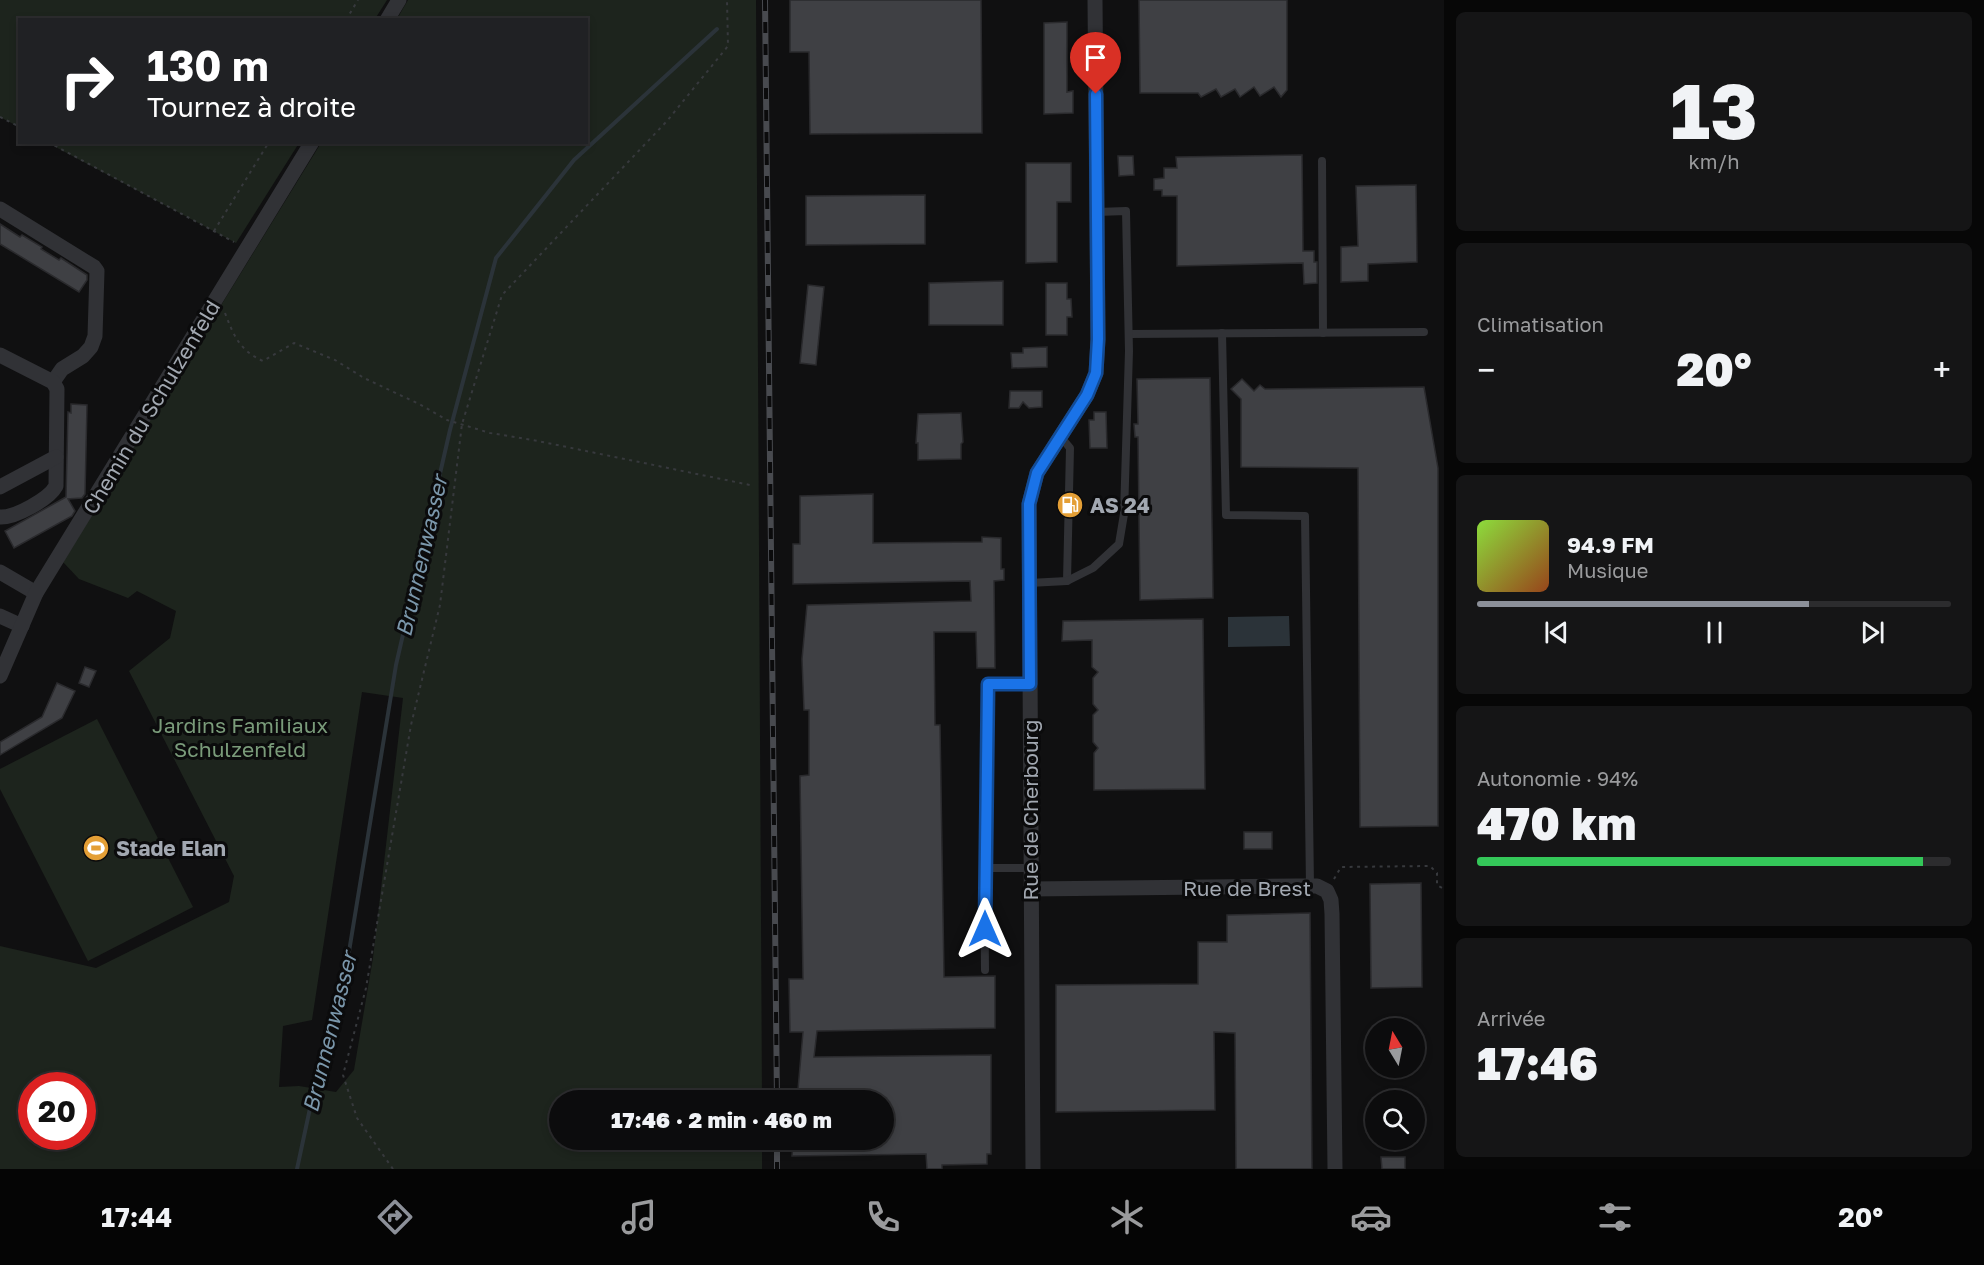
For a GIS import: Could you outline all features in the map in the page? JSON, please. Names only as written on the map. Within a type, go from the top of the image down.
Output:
[{"type":"street","points":[[388,18],[399,0]]},
{"type":"street","name":"Rue de Cherbourg","points":[[1033,1169],[1029,504],[1037,473],[1087,395],[1096,373],[1098,339],[1095,0]]},
{"type":"street","name":"Chemin du Schulzenfeld","points":[[0,676],[36,593],[311,144]]},
{"type":"street","points":[[0,209],[94,267],[96,271],[95,336],[92,347],[83,356],[62,369],[52,382]]},
{"type":"street","points":[[0,355],[52,382],[57,389],[56,486],[52,493],[12,516],[0,518]]},
{"type":"street","points":[[0,487],[56,457]]},
{"type":"street","points":[[0,572],[36,593]]},
{"type":"street","points":[[0,616],[21,626]]},
{"type":"street","name":"Rue de Brest","points":[[1031,889],[1317,886],[1327,891],[1331,900],[1332,914],[1335,1169]]},
{"type":"lane","points":[[1322,161],[1323,333]]},
{"type":"lane","points":[[1029,583],[1067,581],[1093,568],[1119,544],[1124,514],[1129,334],[1126,211],[1097,212]]},
{"type":"lane","points":[[1129,334],[1424,332]]},
{"type":"lane","points":[[1222,333],[1226,515],[1305,516],[1310,886]]},
{"type":"lane","points":[[1060,436],[1070,448],[1067,581]]},
{"type":"lane","points":[[985,970],[984,868],[988,684],[1030,684]]},
{"type":"lane","points":[[984,868],[1030,868]]},
{"type":"path","points":[[347,18],[358,0]]},
{"type":"path","points":[[393,1169],[357,1118],[343,1075],[366,988],[411,725],[440,605],[462,424],[502,295],[667,121],[728,46],[727,0]]},
{"type":"path","points":[[0,117],[18,126]]},
{"type":"path","points":[[52,144],[248,248]]},
{"type":"path","points":[[214,231],[268,144]]},
{"type":"path","points":[[219,296],[236,341],[252,356],[262,361],[294,343],[335,360],[364,378],[447,420],[490,433],[545,442],[750,485]]},
{"type":"path","points":[[1327,891],[1341,867],[1430,866],[1437,873],[1437,885],[1444,889]]},
{"type":"green space","points":[[0,0],[387,0],[376,18],[18,18],[18,126],[0,117]]},
{"type":"green space","name":"Jardins Familiaux Schulzenfeld","points":[[408,0],[756,0],[762,1090],[549,1090],[549,1150],[762,1150],[762,1169],[0,1169],[0,946],[96,968],[229,902],[234,876],[129,671],[170,638],[176,611],[137,591],[128,598],[79,579],[63,562],[320,144],[588,144],[588,18],[398,18]],"holes":[[[362,692],[403,698],[373,958],[354,1070],[336,1092],[299,1086],[279,1087],[283,1026],[312,1020]]]},
{"type":"green space","points":[[50,144],[298,144],[236,243]]},
{"type":"green space","name":"Stade Elan","points":[[97,719],[193,907],[88,961],[0,789],[0,769]]},
{"type":"shaded area","points":[[1289,616],[1290,646],[1228,647],[1228,617]]},
{"type":"building","points":[[790,0],[981,0],[982,133],[810,134],[809,52],[790,52]]},
{"type":"building","points":[[1139,0],[1287,0],[1287,90],[1281,97],[1274,87],[1260,96],[1254,87],[1240,97],[1235,89],[1221,97],[1216,89],[1201,97],[1198,93],[1140,93]]},
{"type":"building","points":[[1067,22],[1067,92],[1073,91],[1073,113],[1044,114],[1044,23]]},
{"type":"building","points":[[1302,155],[1303,251],[1314,251],[1314,262],[1317,262],[1317,283],[1304,284],[1303,263],[1177,266],[1177,196],[1162,196],[1162,190],[1154,190],[1154,179],[1164,178],[1164,168],[1177,168],[1176,157]]},
{"type":"building","points":[[1118,156],[1133,156],[1134,175],[1119,176]]},
{"type":"building","points":[[1026,163],[1071,163],[1071,202],[1057,202],[1057,262],[1026,263]]},
{"type":"building","points":[[1416,185],[1417,262],[1368,264],[1368,281],[1341,282],[1341,247],[1358,246],[1356,186]]},
{"type":"building","points":[[925,195],[925,244],[806,245],[806,196]]},
{"type":"building","points":[[0,224],[87,275],[87,280],[79,292],[0,244]]},
{"type":"building","points":[[1003,281],[1003,325],[929,325],[929,283]]},
{"type":"building","points":[[1046,283],[1067,283],[1067,299],[1071,299],[1072,317],[1067,317],[1067,335],[1046,335]]},
{"type":"building","points":[[808,285],[824,287],[816,365],[800,363]]},
{"type":"building","points":[[1047,347],[1047,367],[1012,368],[1011,353],[1023,353],[1023,348]]},
{"type":"building","points":[[1210,378],[1213,598],[1140,600],[1138,437],[1135,437],[1134,424],[1138,424],[1137,379]]},
{"type":"building","points":[[1242,379],[1254,391],[1260,385],[1265,389],[1424,387],[1438,468],[1438,826],[1360,827],[1358,468],[1241,467],[1241,399],[1231,389]]},
{"type":"building","points":[[1010,391],[1042,391],[1042,407],[1029,408],[1023,402],[1019,408],[1009,408]]},
{"type":"building","points":[[71,404],[87,405],[85,494],[82,498],[68,499],[75,511],[72,516],[14,548],[5,531],[66,497],[68,412],[71,413]]},
{"type":"building","points":[[1094,412],[1106,412],[1107,448],[1090,448],[1089,420],[1094,420]]},
{"type":"building","points":[[961,413],[963,442],[961,459],[918,460],[918,443],[916,443],[918,414]]},
{"type":"building","points":[[873,494],[873,543],[982,542],[982,537],[1001,538],[1001,569],[1004,569],[1004,580],[994,581],[995,668],[977,668],[976,632],[934,632],[935,725],[940,725],[944,977],[995,976],[995,1028],[817,1031],[814,1057],[991,1055],[991,1154],[987,1154],[987,1164],[942,1165],[942,1169],[927,1169],[926,1154],[792,1156],[792,1150],[894,1150],[894,1090],[798,1090],[803,1032],[790,1032],[789,979],[803,979],[800,776],[809,775],[809,710],[804,710],[802,659],[807,605],[971,601],[970,581],[793,584],[793,544],[800,544],[800,496]]},
{"type":"building","points":[[1203,619],[1205,789],[1094,790],[1094,753],[1098,748],[1093,742],[1093,715],[1098,710],[1093,704],[1093,678],[1098,672],[1092,667],[1092,640],[1062,641],[1063,621]]},
{"type":"building","points":[[85,667],[96,671],[89,687],[79,683]]},
{"type":"building","points":[[57,683],[75,691],[62,718],[0,755],[0,742],[42,717]]},
{"type":"building","points":[[1244,832],[1272,832],[1272,849],[1244,849]]},
{"type":"building","points":[[1421,883],[1422,987],[1371,988],[1370,884]]},
{"type":"building","points":[[1310,913],[1312,1169],[1236,1169],[1235,1033],[1214,1032],[1215,1110],[1056,1112],[1056,985],[1198,984],[1198,942],[1227,942],[1227,915]]},
{"type":"building","points":[[1381,1157],[1405,1157],[1405,1169],[1382,1169]]},
{"type":"waterway","name":"Brunnenwasser","points":[[297,1169],[324,1043],[345,976],[396,665],[450,430],[496,258],[574,160],[717,29]]},
{"type":"railway","points":[[765,0],[777,1090]]},
{"type":"railway","points":[[777,1150],[777,1169]]},
{"type":"place","name":"AS 24","points":[[1070,505]]},
{"type":"place","name":"Stade Elan","points":[[96,848]]},
{"type":"route","points":[[985,929],[988,684],[1030,684],[1029,504],[1037,473],[1087,395],[1096,373],[1098,339],[1096,94]]}]
